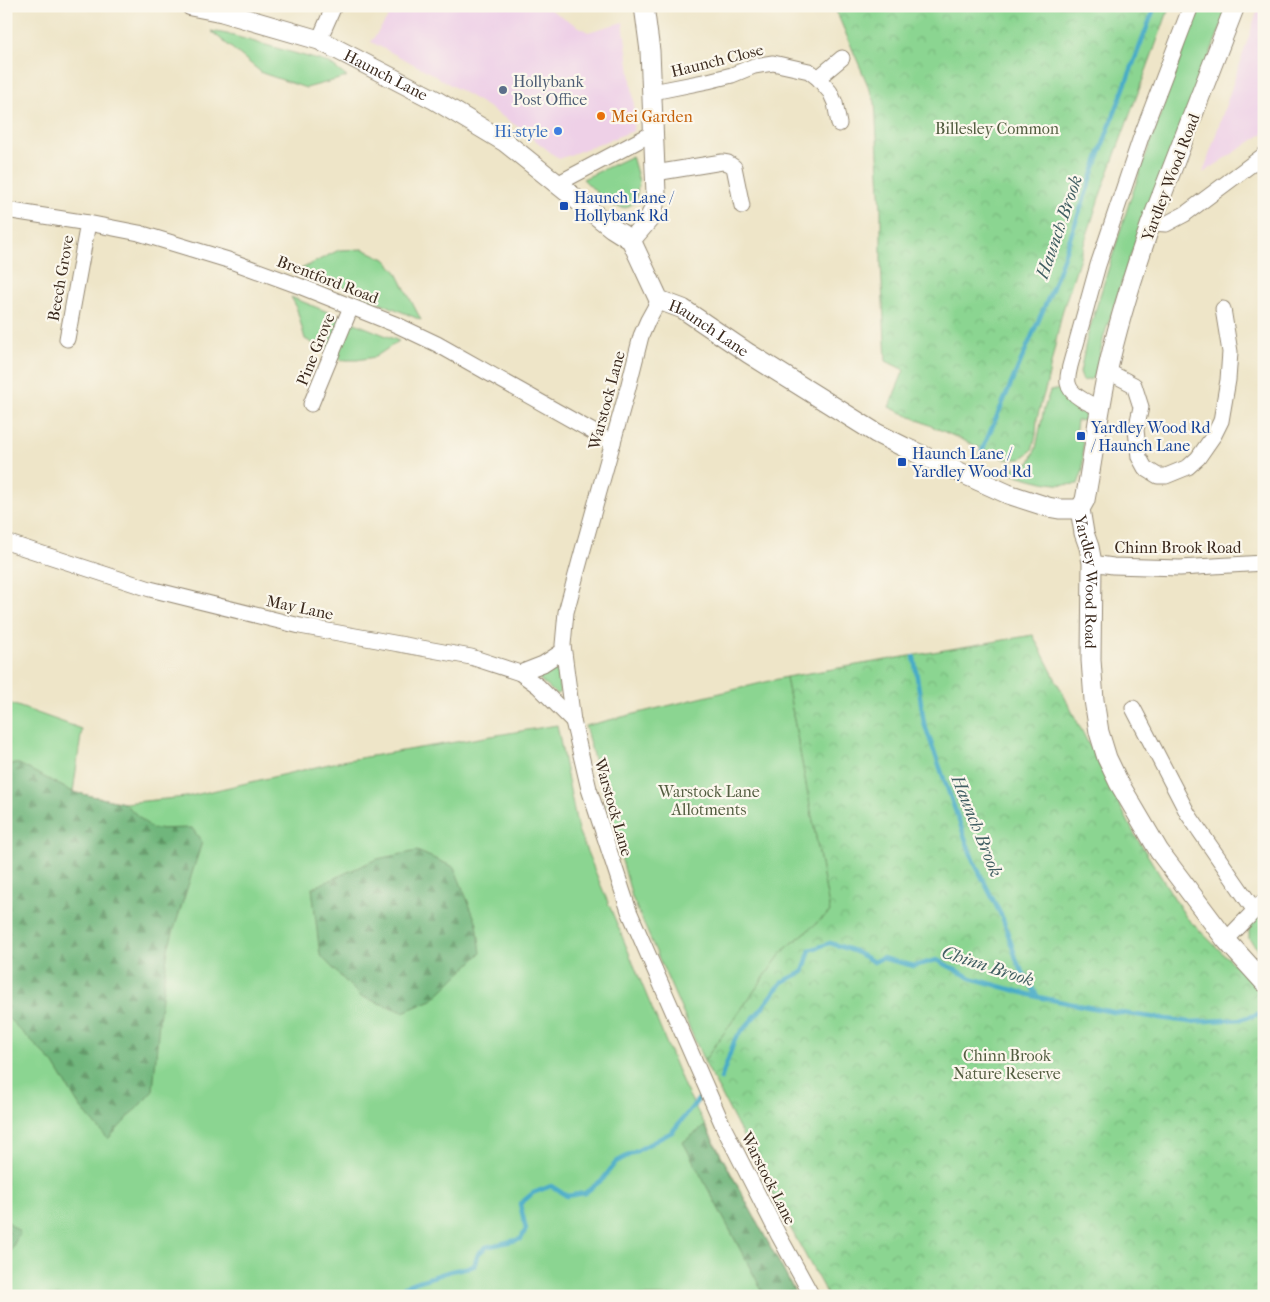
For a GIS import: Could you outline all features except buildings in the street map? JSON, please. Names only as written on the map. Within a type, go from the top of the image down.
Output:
[{"type":"street","name":"Haunch Lane","points":[[191,6],[222,12],[319,40],[435,100],[505,142],[612,228],[631,240],[658,300],[683,309],[764,363],[876,432],[904,447],[1008,494],[1048,507],[1080,510]]},
{"type":"street","points":[[319,40],[334,6]]},
{"type":"street","points":[[631,240],[649,219],[653,211],[656,194],[650,51],[644,6]]},
{"type":"street","points":[[1100,408],[1084,401],[1071,391],[1067,382],[1070,366],[1098,265],[1138,146],[1191,6]]},
{"type":"street","name":"Yardley Wood Road","points":[[1235,6],[1151,223],[1122,314],[1107,371],[1085,500],[1080,510],[1092,563],[1091,660],[1094,700],[1099,732],[1107,758],[1119,783],[1159,851],[1226,940],[1264,982]]},
{"type":"street","points":[[839,124],[835,103],[830,92],[818,78],[842,58]]},
{"type":"street","name":"Haunch Close","points":[[652,92],[708,81],[754,66],[773,63],[809,72],[818,78]]},
{"type":"street","points":[[557,184],[654,133]]},
{"type":"street","points":[[1151,223],[1166,224],[1185,214],[1264,155]]},
{"type":"street","points":[[655,173],[722,162],[728,164],[734,167],[742,206]]},
{"type":"street","name":"Brentford Road","points":[[6,210],[88,222],[139,233],[228,260],[302,287],[397,325],[437,344],[613,443]]},
{"type":"street","name":"Beech Grove","points":[[67,339],[88,222]]},
{"type":"street","name":"Warstock Lane","points":[[658,300],[642,336],[566,612],[562,645],[573,721],[589,789],[629,911],[724,1128],[778,1236],[812,1296]]},
{"type":"street","name":"Pine Grove","points":[[311,404],[351,307]]},
{"type":"street","points":[[1107,371],[1134,385],[1141,407],[1136,430],[1139,457],[1145,468],[1158,476],[1166,476],[1188,467],[1198,458],[1221,421],[1228,380],[1230,352],[1223,309]]},
{"type":"street","name":"May Lane","points":[[6,542],[160,592],[300,626],[471,657],[520,673],[538,686],[573,721]]},
{"type":"street","name":"Chinn Brook Road","points":[[1092,563],[1112,566],[1180,568],[1264,563]]},
{"type":"street","points":[[520,673],[543,664],[563,650]]},
{"type":"street","points":[[1133,708],[1188,814],[1259,906],[1226,940]]},
{"type":"shaded area","points":[[396,6],[544,6],[588,32],[623,22],[634,102],[633,131],[559,159],[521,129],[485,105],[425,70],[371,42]]},
{"type":"shaded area","points":[[1259,6],[1264,6],[1264,133],[1203,173]]},
{"type":"green space","name":"Billesley Common","points":[[834,6],[1170,6],[1099,198],[1062,313],[1047,383],[1037,418],[1036,435],[1032,450],[1021,459],[1005,459],[889,407],[904,370],[886,361],[875,102]]},
{"type":"green space","points":[[1201,6],[1229,6],[1131,254],[1104,336],[1095,375],[1091,379],[1083,381],[1080,373],[1087,337],[1130,200]]},
{"type":"green space","points":[[211,31],[329,63],[347,77],[306,88],[262,73]]},
{"type":"green space","points":[[632,156],[639,181],[635,202],[626,208],[614,206],[601,197],[583,179]]},
{"type":"green space","points":[[363,249],[385,259],[396,271],[421,320],[301,269],[339,250]]},
{"type":"green space","points":[[291,297],[399,341],[375,357],[341,360],[305,339],[296,306]]},
{"type":"green space","points":[[1064,388],[1086,414],[1086,420],[1077,421],[1075,438],[1083,441],[1083,470],[1078,484],[1069,485],[1033,480],[1007,472],[1008,469],[1029,464],[1036,448],[1044,409],[1050,391]]},
{"type":"green space","name":"Chinn Brook Nature Reserve","points":[[1033,635],[1135,835],[1186,917],[1264,994],[1264,1296],[828,1296],[792,1231],[704,1061],[783,951],[830,912],[786,677]]},
{"type":"green space","points":[[552,669],[557,672],[560,693],[556,694],[539,679],[540,676]]},
{"type":"green space","name":"Warstock Lane Allotments","points":[[786,677],[830,912],[783,951],[704,1061],[632,897],[585,726]]},
{"type":"green space","points":[[6,702],[82,729],[73,792],[124,803],[186,797],[342,761],[557,725],[578,830],[685,1088],[797,1296],[6,1296]]},
{"type":"green space","points":[[6,764],[19,764],[73,792],[124,803],[152,829],[192,828],[202,842],[168,948],[153,1091],[108,1139],[80,1107],[54,1064],[6,1016]]},
{"type":"green space","points":[[417,851],[454,867],[477,924],[481,953],[432,1000],[403,1012],[360,996],[320,955],[312,888],[377,859]]},
{"type":"green space","points":[[1264,910],[1264,956],[1249,939],[1249,925]]},
{"type":"green space","points":[[705,1126],[797,1296],[765,1296],[683,1142]]},
{"type":"green space","points":[[6,1220],[20,1232],[6,1260]]},
{"type":"waterway","name":"Haunch Brook","points":[[981,453],[1053,287],[1107,133],[1155,6]]},
{"type":"waterway","name":"Haunch Brook","points":[[914,657],[924,723],[973,860],[1003,919],[1018,964],[1038,997]]},
{"type":"waterway","name":"Chinn Brook","points":[[721,1079],[735,1039],[782,982],[803,972],[810,950],[830,943],[854,951],[874,962],[882,958],[914,966],[937,960],[971,978],[1038,997],[1113,1012],[1190,1022],[1243,1019],[1264,1012]]},
{"type":"waterway","name":"Chinn Brook","points":[[391,1296],[410,1284],[474,1266],[478,1254],[486,1247],[521,1239],[526,1229],[520,1204],[533,1193],[551,1186],[567,1196],[585,1193],[603,1179],[616,1162],[672,1132],[702,1095]]},
{"type":"place","name":"Hollybank Post Office","points":[[503,90]]},
{"type":"place","name":"Mei Garden","points":[[601,116]]},
{"type":"place","name":"Hi-style","points":[[558,131]]},
{"type":"place","name":"Haunch Lane / Hollybank Rd","points":[[564,206]]},
{"type":"place","name":"Yardley Wood Rd / Haunch Lane","points":[[1081,436]]},
{"type":"place","name":"Haunch Lane / Yardley Wood Rd","points":[[902,462]]}]
